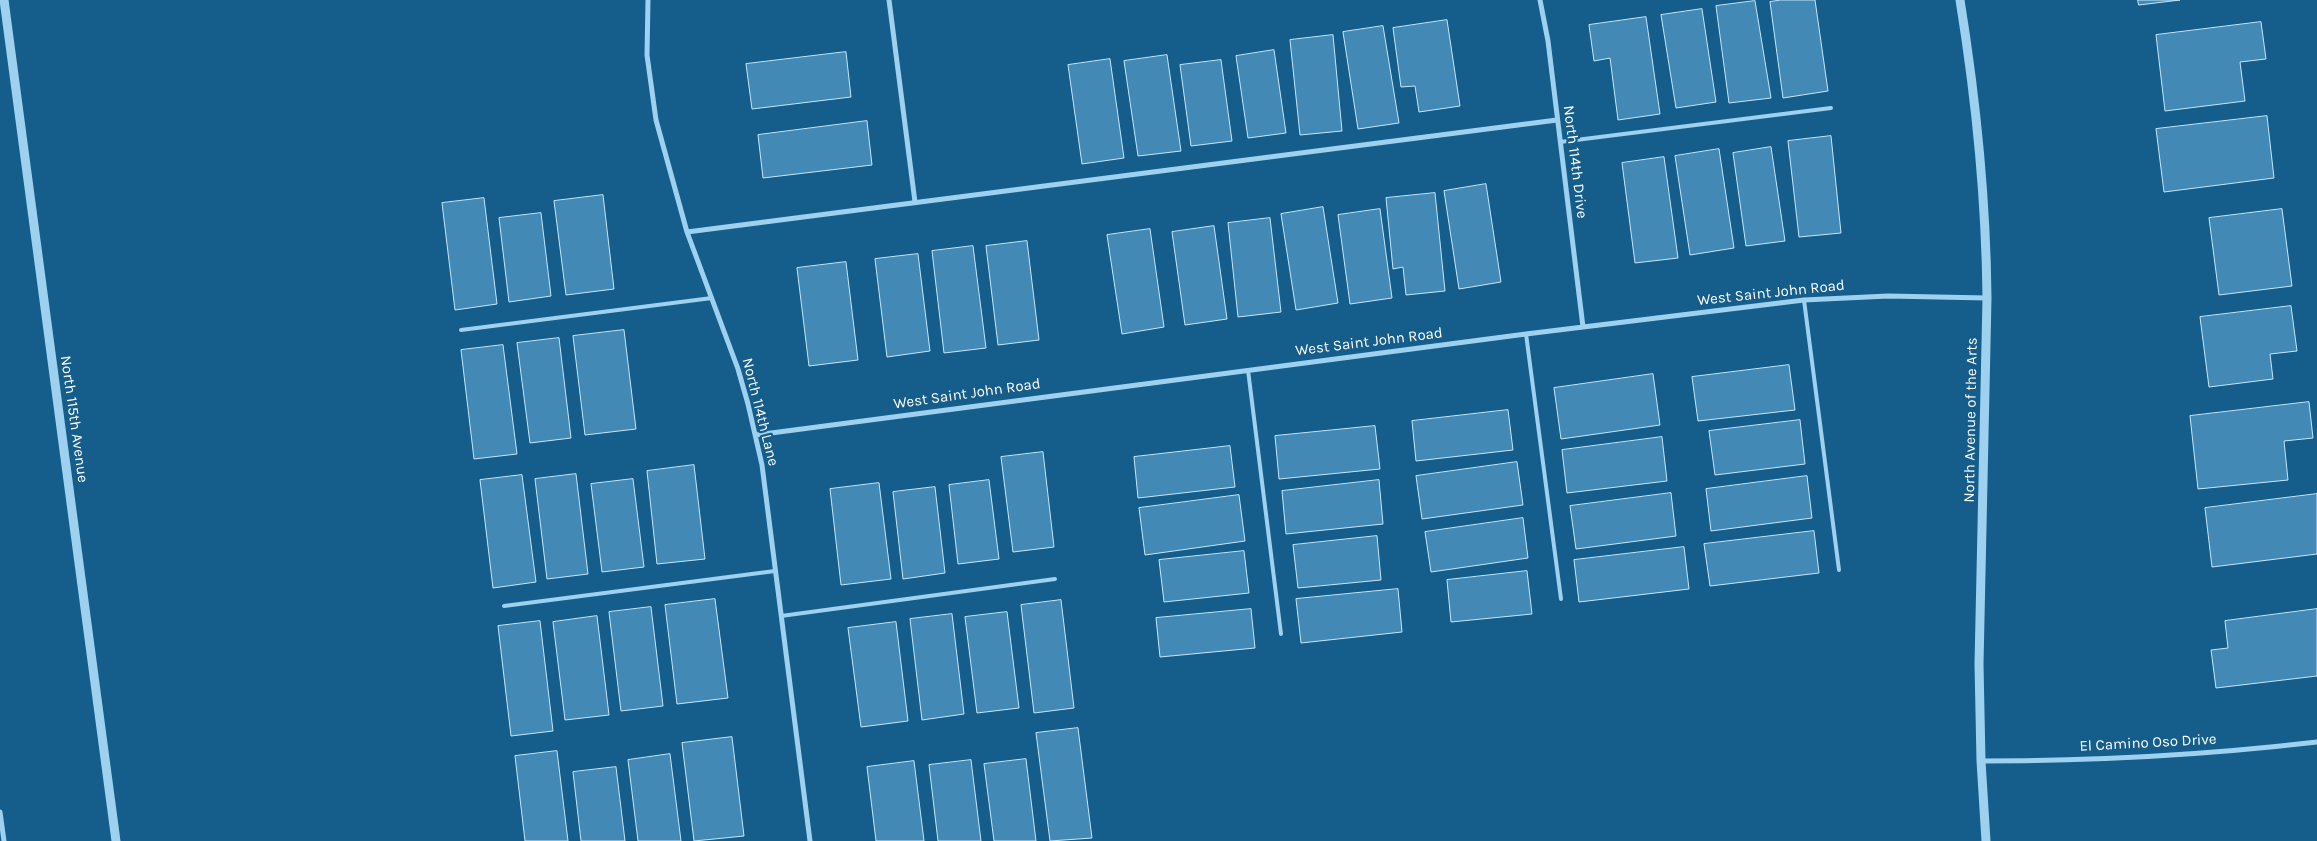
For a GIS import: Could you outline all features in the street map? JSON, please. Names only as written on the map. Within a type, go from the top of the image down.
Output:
[{"type":"street","name":"North 115th Avenue","points":[[4,0],[116,841]]},
{"type":"street","name":"North 114th Lane","points":[[648,0],[647,55],[656,120],[687,232],[738,369],[756,435],[810,841]]},
{"type":"street","points":[[889,0],[915,202]]},
{"type":"street","name":"North 114th Drive","points":[[1540,0],[1583,327]]},
{"type":"street","name":"North Avenue of the Arts","points":[[1960,0],[1979,143],[1986,249],[1987,298],[1979,664],[1981,761],[1986,841]]},
{"type":"street","points":[[687,232],[1557,120]]},
{"type":"street","name":"West Saint John Road","points":[[756,435],[1526,334],[1804,300],[1888,296],[1987,298]]},
{"type":"street","name":"El Camino Oso Drive","points":[[1981,761],[2041,761],[2150,756],[2317,742]]},
{"type":"street","points":[[0,812],[4,841]]},
{"type":"lane","points":[[1560,142],[1831,108]]},
{"type":"lane","points":[[461,330],[712,298]]},
{"type":"lane","points":[[1804,300],[1839,570]]},
{"type":"lane","points":[[1526,334],[1561,599]]},
{"type":"lane","points":[[1248,370],[1281,634]]},
{"type":"lane","points":[[504,606],[775,572]]},
{"type":"lane","points":[[781,616],[1055,579]]},
{"type":"building","points":[[1781,0],[1815,0],[1828,91],[1783,98],[1770,2]]},
{"type":"building","points":[[2138,0],[2180,0],[2139,5]]},
{"type":"building","points":[[1755,1],[1771,98],[1729,103],[1716,6]]},
{"type":"building","points":[[1702,9],[1716,102],[1676,108],[1661,15]]},
{"type":"building","points":[[1646,17],[1660,114],[1618,120],[1610,58],[1594,61],[1589,25]]},
{"type":"building","points":[[1447,20],[1460,106],[1419,112],[1415,86],[1401,87],[1393,28]]},
{"type":"building","points":[[2261,22],[2266,59],[2240,62],[2245,101],[2165,111],[2156,35]]},
{"type":"building","points":[[1383,26],[1399,123],[1358,129],[1343,32]]},
{"type":"building","points":[[1333,35],[1342,131],[1300,135],[1290,40]]},
{"type":"building","points":[[1274,50],[1286,133],[1248,138],[1236,56]]},
{"type":"building","points":[[846,52],[851,97],[752,109],[746,64]]},
{"type":"building","points":[[1167,55],[1181,151],[1138,156],[1124,61]]},
{"type":"building","points":[[1110,59],[1124,158],[1082,164],[1068,65]]},
{"type":"building","points":[[1221,60],[1232,141],[1191,146],[1180,65]]},
{"type":"building","points":[[2267,116],[2274,178],[2164,192],[2156,129]]},
{"type":"building","points":[[867,121],[872,165],[763,178],[758,135]]},
{"type":"building","points":[[1831,136],[1841,233],[1799,237],[1788,141]]},
{"type":"building","points":[[1771,147],[1785,241],[1746,246],[1733,153]]},
{"type":"building","points":[[1719,149],[1734,248],[1690,255],[1675,156]]},
{"type":"building","points":[[1664,157],[1678,258],[1635,263],[1622,163]]},
{"type":"building","points":[[1486,184],[1501,282],[1459,289],[1444,191]]},
{"type":"building","points":[[1435,193],[1445,291],[1406,295],[1403,267],[1393,269],[1386,198]]},
{"type":"building","points":[[603,195],[614,289],[566,295],[554,201]]},
{"type":"building","points":[[484,198],[497,304],[455,310],[442,203]]},
{"type":"building","points":[[1323,207],[1338,303],[1296,310],[1281,214]]},
{"type":"building","points":[[1380,209],[1392,298],[1350,304],[1338,215]]},
{"type":"building","points":[[2282,209],[2292,286],[2219,295],[2209,218]]},
{"type":"building","points":[[541,213],[551,296],[509,302],[499,218]]},
{"type":"building","points":[[1270,218],[1281,312],[1238,317],[1228,223]]},
{"type":"building","points":[[1214,226],[1227,319],[1185,325],[1172,232]]},
{"type":"building","points":[[1150,229],[1164,327],[1122,334],[1107,235]]},
{"type":"building","points":[[1027,241],[1039,340],[998,345],[986,246]]},
{"type":"building","points":[[973,246],[986,348],[944,353],[932,251]]},
{"type":"building","points":[[918,254],[930,351],[887,357],[875,259]]},
{"type":"building","points":[[846,262],[858,360],[809,366],[797,268]]},
{"type":"building","points":[[2291,306],[2297,351],[2270,354],[2273,379],[2209,387],[2200,317]]},
{"type":"building","points":[[624,330],[636,429],[585,435],[573,336]]},
{"type":"building","points":[[559,338],[571,438],[530,443],[517,343]]},
{"type":"building","points":[[503,345],[517,454],[474,459],[461,350]]},
{"type":"building","points":[[1789,365],[1795,410],[1698,421],[1692,377]]},
{"type":"building","points":[[1653,374],[1660,425],[1561,439],[1554,388]]},
{"type":"building","points":[[2309,402],[2313,438],[2284,441],[2288,480],[2198,489],[2190,416]]},
{"type":"building","points":[[1508,410],[1513,450],[1416,461],[1412,421]]},
{"type":"building","points":[[1800,420],[1805,464],[1715,475],[1709,431]]},
{"type":"building","points":[[1375,426],[1380,469],[1279,479],[1275,436]]},
{"type":"building","points":[[1662,437],[1667,481],[1567,493],[1562,450]]},
{"type":"building","points":[[1230,446],[1235,487],[1138,498],[1134,457]]},
{"type":"building","points":[[1043,452],[1054,547],[1013,552],[1001,457]]},
{"type":"building","points":[[1517,462],[1523,505],[1422,519],[1416,476]]},
{"type":"building","points":[[694,465],[705,559],[657,564],[647,471]]},
{"type":"building","points":[[576,474],[588,574],[547,579],[535,479]]},
{"type":"building","points":[[522,475],[536,582],[493,588],[480,480]]},
{"type":"building","points":[[1807,476],[1812,518],[1711,531],[1706,489]]},
{"type":"building","points":[[633,479],[644,567],[602,572],[591,484]]},
{"type":"building","points":[[989,480],[999,559],[958,564],[949,485]]},
{"type":"building","points":[[1379,480],[1383,524],[1286,534],[1282,491]]},
{"type":"building","points":[[879,483],[891,579],[841,585],[830,489]]},
{"type":"building","points":[[935,487],[945,573],[903,579],[893,492]]},
{"type":"building","points":[[1671,493],[1676,536],[1576,549],[1570,506]]},
{"type":"building","points":[[2317,494],[2317,554],[2212,567],[2205,508]]},
{"type":"building","points":[[1239,495],[1245,541],[1145,555],[1139,508]]},
{"type":"building","points":[[1523,518],[1528,558],[1431,572],[1425,532]]},
{"type":"building","points":[[1814,531],[1819,573],[1710,586],[1704,544]]},
{"type":"building","points":[[1377,536],[1381,580],[1298,588],[1293,545]]},
{"type":"building","points":[[1684,547],[1689,589],[1579,602],[1574,560]]},
{"type":"building","points":[[1244,551],[1249,593],[1164,602],[1159,560]]},
{"type":"building","points":[[1527,571],[1532,614],[1451,622],[1447,580]]},
{"type":"building","points":[[1398,589],[1402,632],[1301,643],[1296,599]]},
{"type":"building","points":[[715,599],[728,698],[677,704],[665,605]]},
{"type":"building","points":[[1061,600],[1074,708],[1034,713],[1021,605]]},
{"type":"building","points":[[651,607],[663,706],[621,711],[609,612]]},
{"type":"building","points":[[1251,609],[1255,648],[1160,657],[1156,618]]},
{"type":"building","points":[[2317,609],[2317,676],[2216,688],[2211,650],[2228,648],[2225,621]]},
{"type":"building","points":[[1007,612],[1019,708],[977,713],[965,617]]},
{"type":"building","points":[[952,614],[964,714],[922,720],[910,619]]},
{"type":"building","points":[[597,616],[609,715],[565,720],[553,622]]},
{"type":"building","points":[[540,621],[553,731],[511,736],[498,626]]},
{"type":"building","points":[[896,622],[908,721],[861,727],[848,628]]},
{"type":"building","points":[[1078,728],[1092,838],[1050,841],[1036,733]]},
{"type":"building","points":[[732,737],[744,836],[694,841],[682,743]]},
{"type":"building","points":[[557,751],[568,841],[525,841],[515,756]]},
{"type":"building","points":[[670,754],[681,841],[638,841],[628,760]]},
{"type":"building","points":[[1026,759],[1036,841],[994,841],[984,764]]},
{"type":"building","points":[[971,760],[981,841],[938,841],[929,765]]},
{"type":"building","points":[[914,761],[924,841],[876,841],[867,767]]},
{"type":"building","points":[[616,767],[625,841],[581,841],[573,772]]}]
